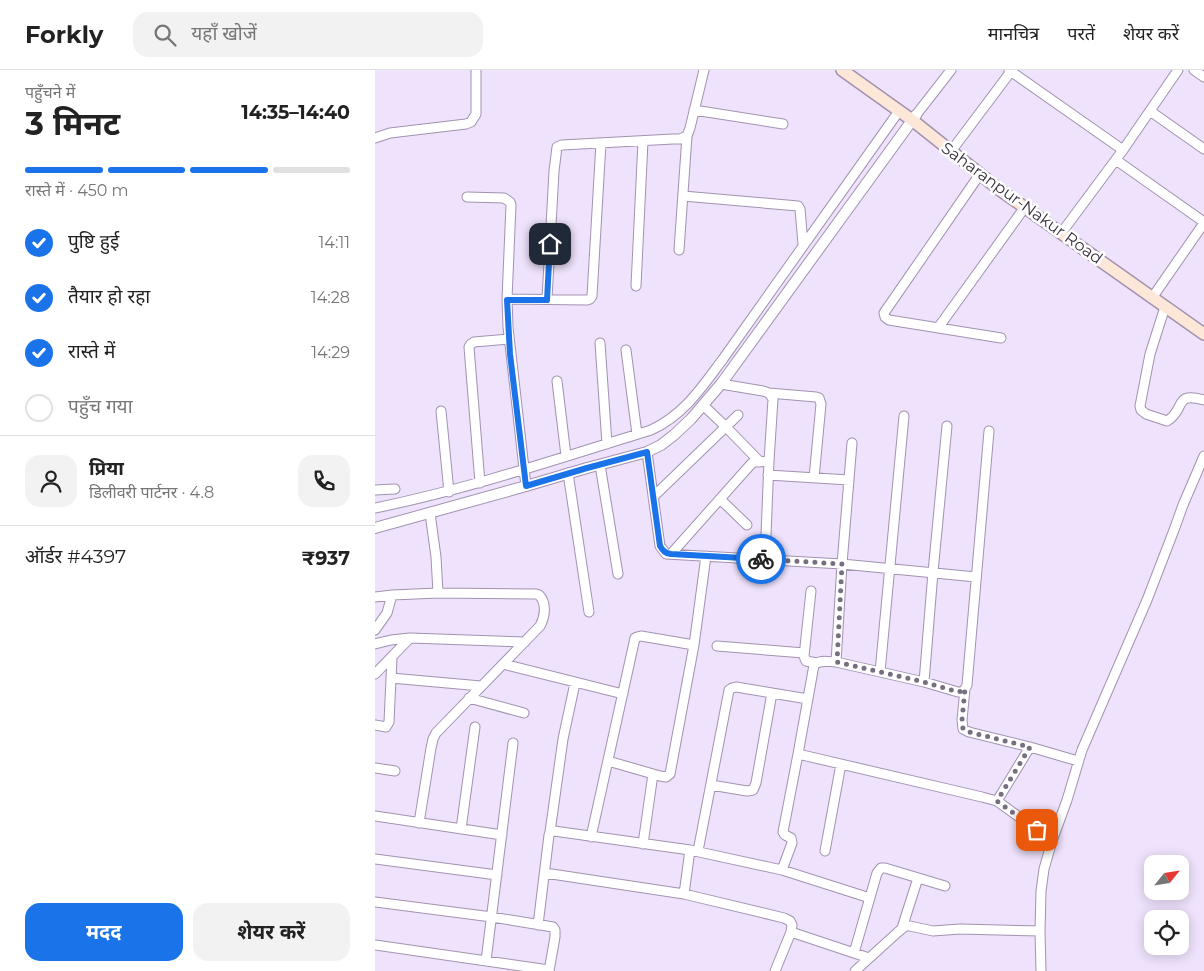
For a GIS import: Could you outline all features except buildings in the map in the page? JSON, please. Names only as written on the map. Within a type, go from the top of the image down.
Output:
[{"type":"main road","name":"Saharanpur-Nakur Road","points":[[842,70],[899,111],[914,118],[955,146],[1154,295],[1165,307],[1204,334]]},
{"type":"main road","name":"Saharanpur-Nakur Road","points":[[854,70],[981,174],[1025,207],[1154,295],[1204,326]]},
{"type":"street","points":[[375,138],[471,122],[476,114],[476,70]]},
{"type":"street","points":[[679,250],[687,136],[704,70]]},
{"type":"street","points":[[375,508],[449,492],[524,471],[664,424],[683,409],[785,284],[951,70]]},
{"type":"street","points":[[1065,228],[1116,160],[1178,70]]},
{"type":"street","points":[[1194,70],[1204,77]]},
{"type":"street","points":[[955,146],[1011,71],[1123,150]]},
{"type":"street","points":[[694,110],[783,124]]},
{"type":"street","points":[[375,528],[525,484],[647,452],[661,445],[674,435],[691,419],[721,384],[785,284],[803,244],[899,111]]},
{"type":"street","points":[[1150,111],[1204,149]]},
{"type":"street","points":[[547,300],[557,147],[562,144],[680,139],[687,136]]},
{"type":"street","points":[[636,286],[643,141]]},
{"type":"street","points":[[507,300],[587,300],[592,296],[601,143]]},
{"type":"street","points":[[1116,160],[1204,223],[1154,295]]},
{"type":"street","points":[[981,174],[884,312],[885,317],[889,320],[1001,338]]},
{"type":"street","points":[[683,196],[798,206],[800,209],[803,244]]},
{"type":"street","points":[[467,197],[504,198],[510,202],[511,206],[507,300],[509,339],[525,484]]},
{"type":"street","points":[[938,328],[1025,207]]},
{"type":"street","points":[[1165,307],[1150,354],[1140,406],[1141,410],[1146,414],[1167,421],[1171,419],[1186,398],[1190,396],[1204,400]]},
{"type":"street","points":[[479,483],[469,347],[475,342],[509,339]]},
{"type":"street","points":[[600,342],[607,444]]},
{"type":"street","points":[[626,350],[637,434]]},
{"type":"street","points":[[557,381],[566,456]]},
{"type":"street","points":[[721,384],[769,393],[816,397],[821,400],[814,478]]},
{"type":"street","points":[[765,559],[768,474],[764,461],[773,407],[773,399],[769,393]]},
{"type":"street","points":[[703,405],[764,461]]},
{"type":"street","points":[[441,411],[449,492]]},
{"type":"street","points":[[653,497],[738,415]]},
{"type":"street","points":[[880,672],[904,416]]},
{"type":"street","points":[[924,682],[947,426]]},
{"type":"street","points":[[989,431],[967,685],[962,720],[963,729],[1078,761]]},
{"type":"street","points":[[837,662],[842,564],[852,444]]},
{"type":"street","points":[[647,452],[660,546],[666,554],[842,564],[976,577]]},
{"type":"street","points":[[1041,971],[1041,891],[1044,869],[1052,841],[1067,800],[1078,761],[1147,600],[1204,456]]},
{"type":"street","points":[[671,554],[752,464],[764,461]]},
{"type":"street","points":[[600,465],[618,574]]},
{"type":"street","points":[[568,473],[589,612]]},
{"type":"street","points":[[768,474],[849,480]]},
{"type":"street","points":[[375,490],[395,489]]},
{"type":"street","points":[[720,499],[747,525]]},
{"type":"street","points":[[430,513],[436,558],[438,594]]},
{"type":"street","points":[[608,761],[667,777],[670,774],[693,645],[706,556]]},
{"type":"street","points":[[811,591],[804,653],[806,661],[837,662],[924,682],[958,692],[965,689]]},
{"type":"street","points":[[375,630],[387,613],[392,594]]},
{"type":"street","points":[[375,596],[392,594],[539,595],[544,600],[545,615],[540,626],[436,733],[433,739],[419,823]]},
{"type":"street","points":[[375,644],[410,638],[525,642]]},
{"type":"street","points":[[375,674],[410,638]]},
{"type":"street","points":[[591,837],[635,638],[693,645]]},
{"type":"street","points":[[717,646],[804,653]]},
{"type":"street","points":[[375,725],[386,727],[389,722],[392,656]]},
{"type":"street","points":[[782,870],[792,843],[791,838],[783,832],[813,669],[817,662]]},
{"type":"street","points":[[503,664],[623,694]]},
{"type":"street","points":[[391,678],[481,686]]},
{"type":"street","points":[[538,925],[563,740],[575,683]]},
{"type":"street","points":[[684,894],[711,785],[729,690],[736,687],[808,699]]},
{"type":"street","points":[[711,785],[747,791],[753,790],[756,783],[772,693]]},
{"type":"street","points":[[469,698],[525,713]]},
{"type":"street","points":[[461,829],[475,727]]},
{"type":"street","points":[[486,961],[513,743]]},
{"type":"street","points":[[997,801],[1030,747]]},
{"type":"street","points":[[798,754],[997,801],[1052,841]]},
{"type":"street","points":[[825,851],[841,764]]},
{"type":"street","points":[[375,768],[395,771]]},
{"type":"street","points":[[643,844],[653,774]]},
{"type":"street","points":[[375,816],[502,835]]},
{"type":"street","points":[[551,832],[694,851],[782,870],[870,898]]},
{"type":"street","points":[[375,858],[497,875]]},
{"type":"street","points":[[854,953],[877,872],[881,868],[945,886]]},
{"type":"street","points":[[545,873],[684,894],[784,918],[790,921],[792,925],[791,932],[775,971]]},
{"type":"street","points":[[902,928],[918,878]]},
{"type":"street","points":[[375,902],[553,927],[555,930],[549,970],[375,945]]},
{"type":"street","points":[[855,971],[902,928],[910,926],[933,932],[960,929],[1040,931]]},
{"type":"street","points":[[791,932],[869,958]]},
{"type":"way so far","points":[[761,559],[842,564],[837,662],[924,682],[958,692],[965,689],[962,725],[965,731],[1030,747],[997,801],[1037,830]]},
{"type":"route","points":[[550,244],[547,300],[507,300],[510,354],[526,486],[647,452],[660,546],[666,554],[761,559]]}]
